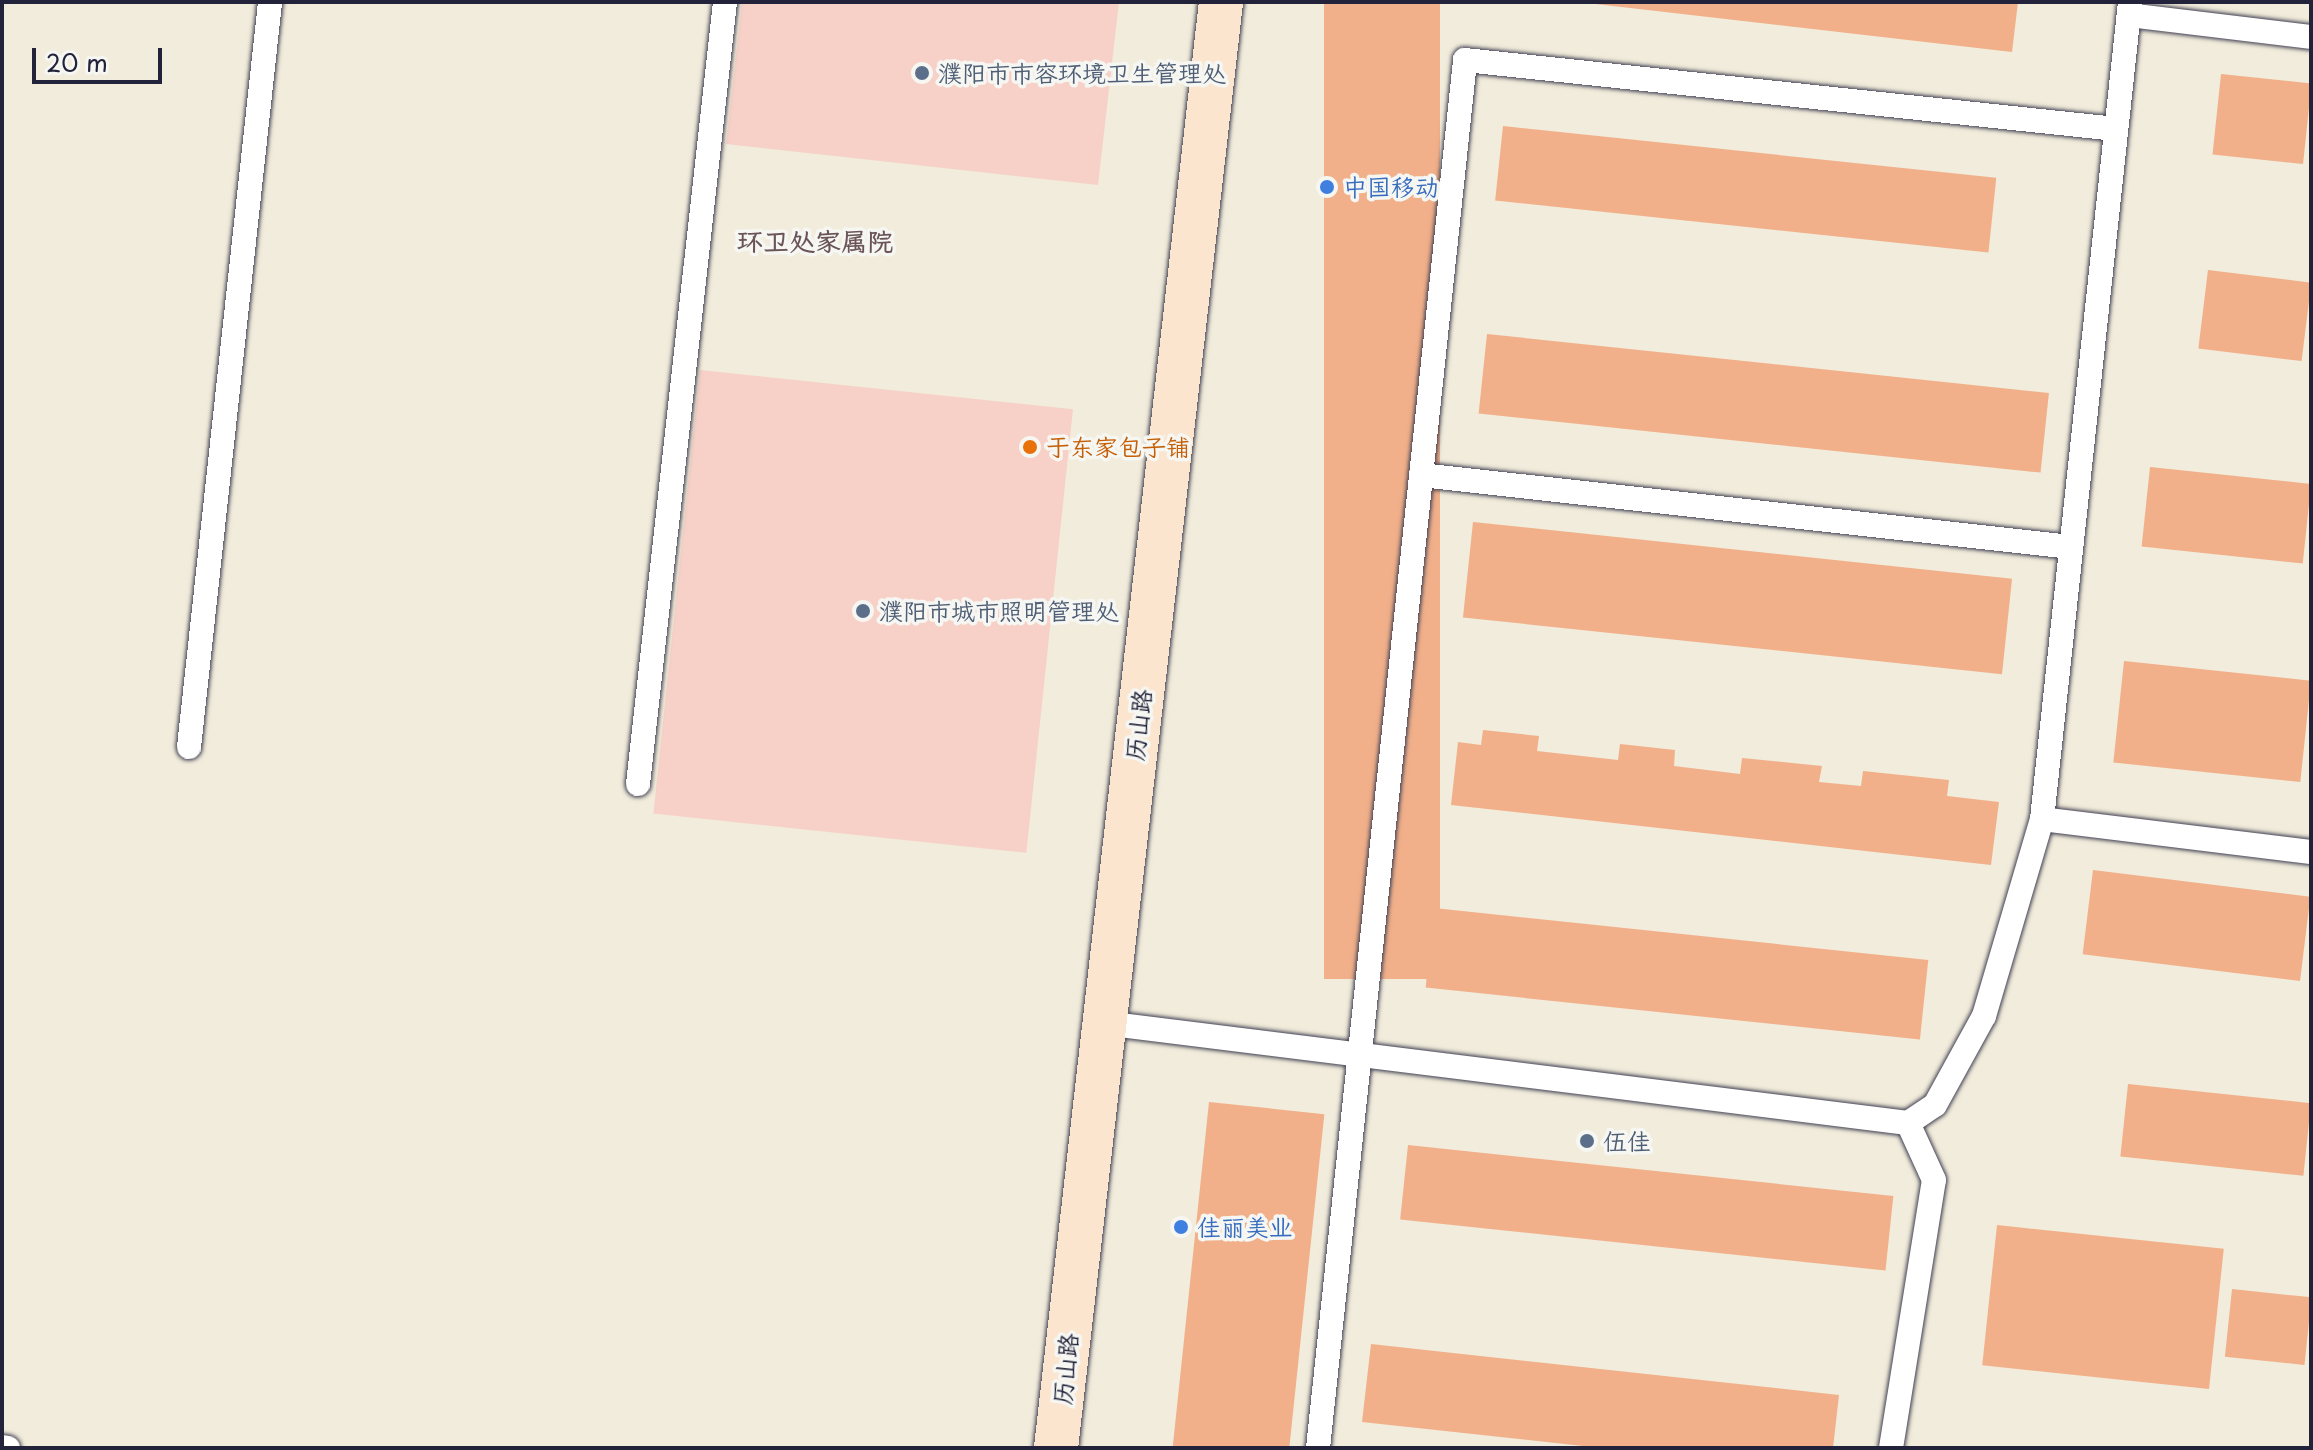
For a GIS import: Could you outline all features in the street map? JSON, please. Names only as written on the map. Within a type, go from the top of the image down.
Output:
[{"type":"street","name":"历山路","points":[[1056,1448],[1221,2]]},
{"type":"lane","points":[[189,747],[270,2]]},
{"type":"lane","points":[[638,784],[725,2]]},
{"type":"lane","points":[[1104,1023],[1908,1123],[1935,1105],[1984,1016],[2042,819],[2130,9],[2311,37]]},
{"type":"lane","points":[[1318,1448],[1465,60],[2116,129]]},
{"type":"lane","points":[[1421,475],[2071,547]]},
{"type":"lane","points":[[2042,819],[2311,852]]},
{"type":"lane","points":[[1891,1448],[1934,1180],[1908,1123]]},
{"type":"shaded area","name":"濮阳市市容环境卫生管理处","points":[[742,2],[1119,2],[1098,185],[726,144]]},
{"type":"shaded area","name":"濮阳市城市照明管理处","points":[[700,370],[1073,409],[1026,853],[653,814]]},
{"type":"building","points":[[1324,2],[1440,2],[1440,979],[1324,979]]},
{"type":"building","points":[[1578,2],[2018,2],[2012,52]]},
{"type":"building","points":[[2221,74],[2311,83],[2303,164],[2213,155]]},
{"type":"building","points":[[1503,126],[1996,178],[1988,252],[1495,201]]},
{"type":"building","points":[[2208,270],[2311,283],[2302,361],[2198,348]]},
{"type":"building","points":[[1487,334],[2049,393],[2041,473],[1479,414]]},
{"type":"building","points":[[2150,467],[2311,484],[2303,563],[2142,547]]},
{"type":"building","points":[[1473,522],[2012,579],[2002,674],[1463,617]]},
{"type":"building","points":[[2124,661],[2311,681],[2300,782],[2113,762]]},
{"type":"building","points":[[1483,730],[1539,736],[1537,751],[1618,760],[1620,744],[1675,750],[1674,766],[1740,774],[1742,758],[1822,766],[1819,782],[1861,786],[1863,771],[1949,780],[1947,796],[1999,802],[1991,865],[1451,805],[1458,742],[1481,745]]},
{"type":"building","points":[[2093,870],[2310,897],[2300,981],[2083,954]]},
{"type":"building","points":[[1434,908],[1928,960],[1920,1040],[1426,988]]},
{"type":"building","points":[[2128,1084],[2311,1103],[2303,1176],[2120,1157]]},
{"type":"building","points":[[1209,1102],[1324,1114],[1289,1448],[1173,1448]]},
{"type":"building","points":[[1408,1145],[1893,1196],[1885,1271],[1400,1220]]},
{"type":"building","points":[[1997,1225],[2224,1249],[2209,1389],[1982,1365]]},
{"type":"building","points":[[2232,1289],[2311,1297],[2304,1365],[2225,1357]]},
{"type":"building","points":[[1371,1344],[1839,1395],[1833,1448],[1601,1448],[1362,1422]]},
{"type":"place","name":"濮阳市市容环境卫生管理处","points":[[922,73]]},
{"type":"place","name":"中国移动","points":[[1327,187]]},
{"type":"place","name":"于东家包子铺","points":[[1030,447]]},
{"type":"place","name":"濮阳市城市照明管理处","points":[[863,611]]},
{"type":"place","name":"伍佳","points":[[1587,1141]]},
{"type":"place","name":"佳丽美业","points":[[1181,1227]]},
{"type":"district","name":"环卫处家属院","points":[[815,241]]}]
